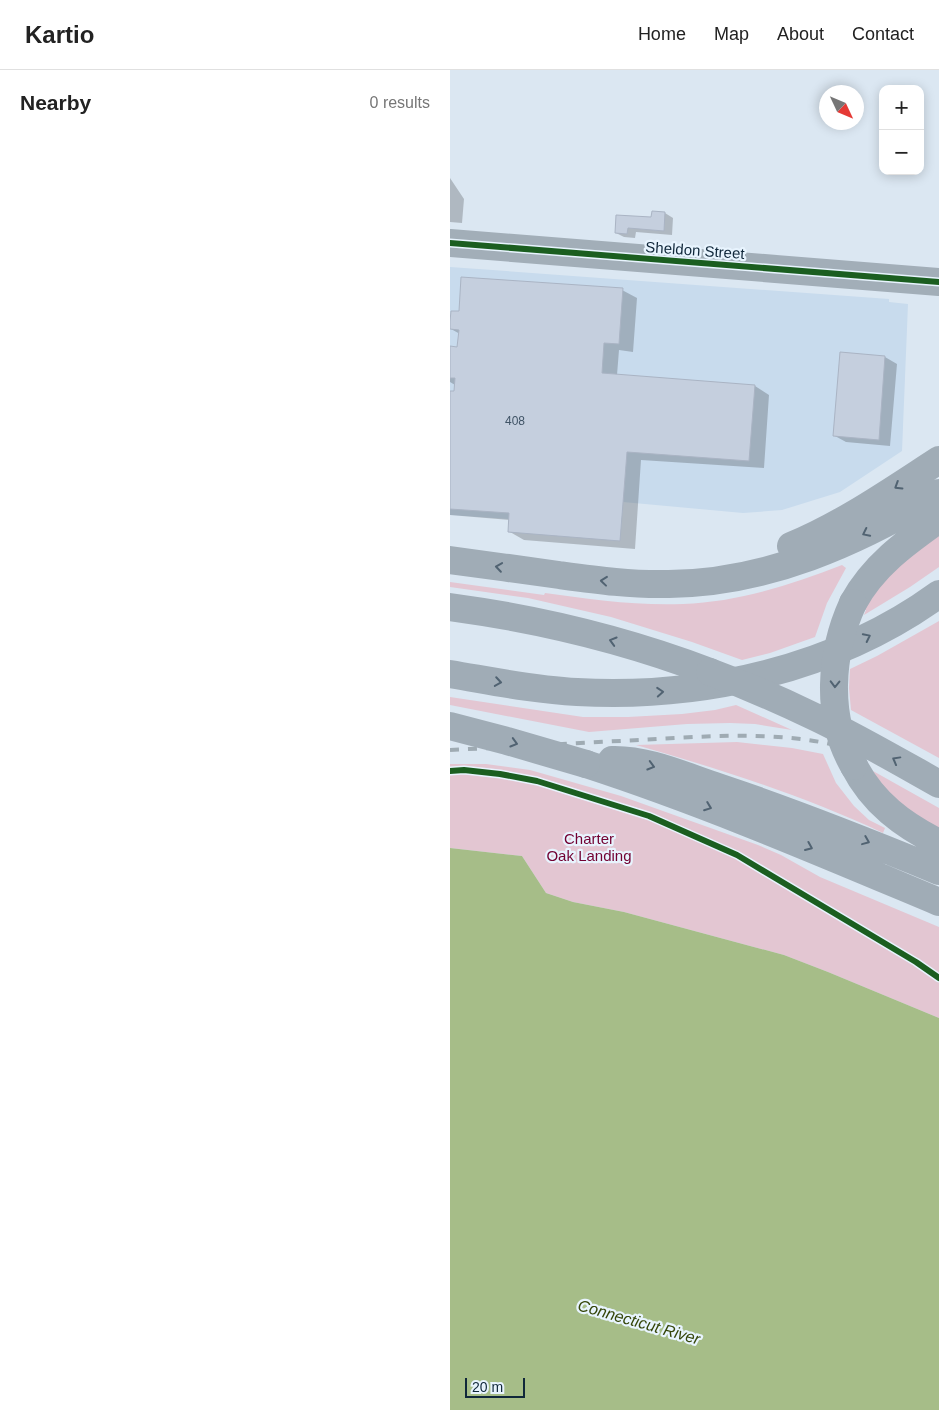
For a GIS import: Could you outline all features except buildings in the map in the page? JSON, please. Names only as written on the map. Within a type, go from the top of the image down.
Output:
[{"type":"highway","points":[[652,584],[663,577],[673,574],[739,564],[795,545],[831,528],[939,460]]},
{"type":"highway","points":[[450,560],[599,580],[652,584],[689,584],[722,580],[755,574],[815,556],[865,534],[939,493]]},
{"type":"highway","points":[[939,519],[880,565],[864,585],[853,603],[844,626],[839,644],[834,688],[836,715],[845,746],[854,766],[872,793],[885,808],[906,825],[939,844]]},
{"type":"highway","points":[[450,674],[577,692],[632,693],[701,687],[768,672],[830,653],[885,628],[939,594]]},
{"type":"highway","points":[[450,607],[492,612],[560,626],[646,650],[694,666],[746,686],[808,714],[859,739],[939,784]]},
{"type":"highway","points":[[450,726],[586,764],[624,760],[639,762],[684,775],[939,902]]},
{"type":"highway","points":[[768,817],[839,831],[939,871]]},
{"type":"street","name":"Sheldon Street","points":[[450,243],[939,282]]},
{"type":"shaded area","points":[[450,267],[889,299],[889,302],[908,304],[902,451],[840,492],[782,510],[743,513],[623,502],[620,541],[508,532],[509,519],[450,515]]},
{"type":"green space","points":[[939,532],[939,567],[864,615],[866,610],[863,608],[880,583]]},
{"type":"green space","points":[[842,565],[846,568],[827,603],[815,637],[770,653],[742,660],[692,642],[611,617],[528,598],[450,587],[450,582],[544,595],[545,593],[631,603],[704,603],[764,591]]},
{"type":"green space","points":[[939,621],[939,758],[851,710],[849,688],[850,669]]},
{"type":"green space","points":[[450,697],[583,717],[682,714],[736,705],[792,730],[755,724],[730,723],[687,724],[589,732],[450,705]]},
{"type":"green space","points":[[737,742],[792,748],[823,754],[836,783],[854,806],[869,820],[885,828],[883,833],[792,795],[636,745]]},
{"type":"green space","name":"Charter Oak Landing","points":[[450,764],[486,764],[530,770],[621,796],[758,845],[781,855],[820,877],[939,927],[939,1018],[784,955],[624,912],[573,902],[546,893],[522,856],[450,848]]},
{"type":"green space","points":[[873,771],[939,808],[939,831],[918,819],[881,786]]},
{"type":"water","name":"Connecticut River","points":[[450,848],[522,856],[546,893],[573,902],[624,912],[784,955],[939,1018],[939,1410],[450,1410]]},
{"type":"railway","points":[[450,750],[694,737],[779,737],[807,740],[861,752],[891,764],[939,790]]},
{"type":"cycle path","points":[[450,243],[939,282]]},
{"type":"cycle path","points":[[450,771],[464,770],[500,774],[537,781],[649,816],[737,855],[916,962],[939,978]]}]
